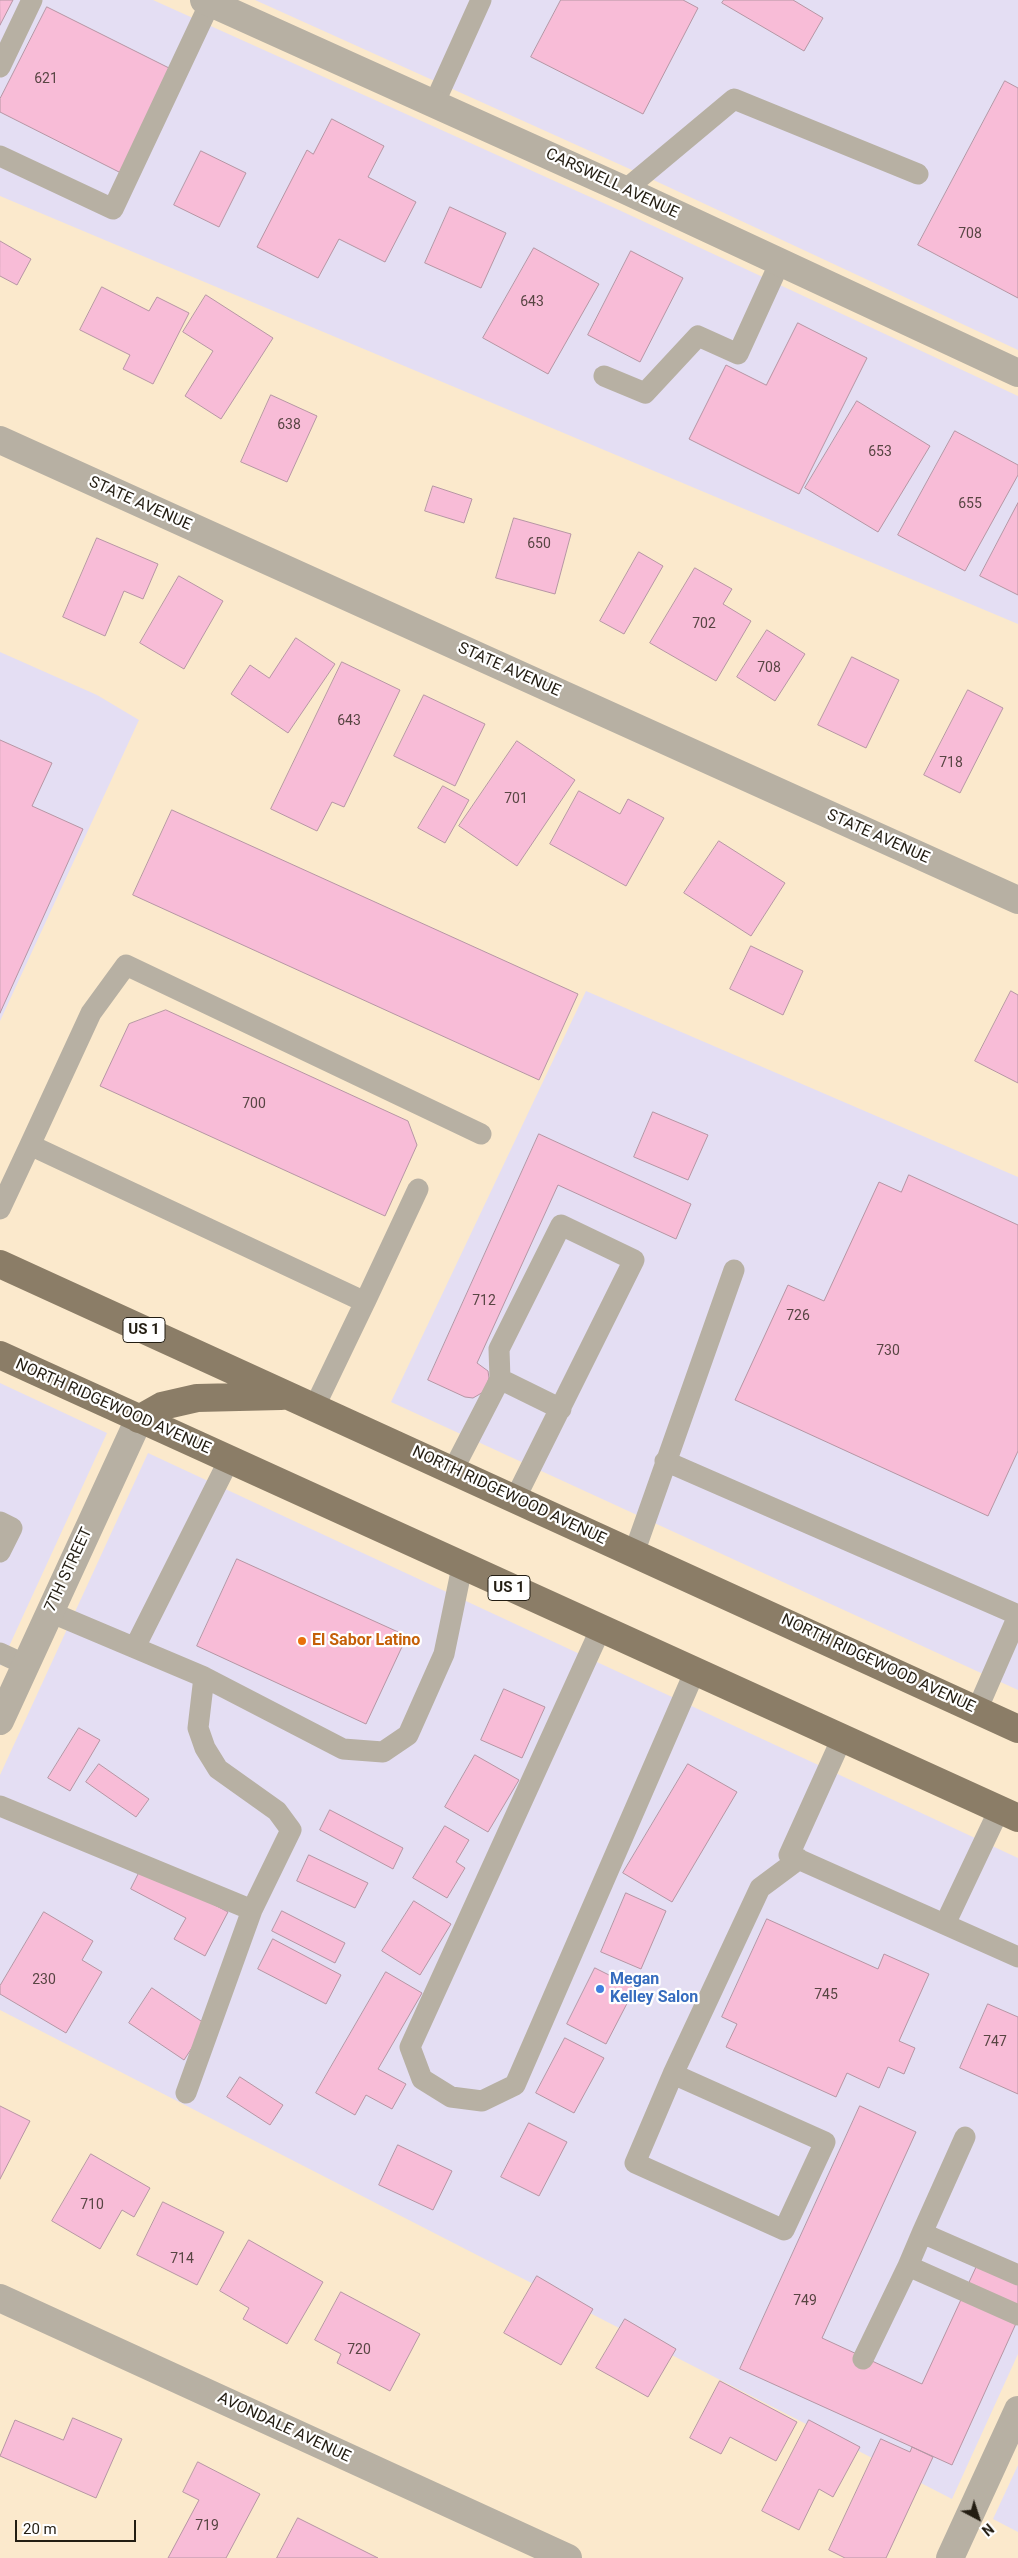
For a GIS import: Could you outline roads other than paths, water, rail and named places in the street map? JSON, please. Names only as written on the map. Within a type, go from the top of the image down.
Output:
[{"type":"main road","name":"NORTH RIDGEWOOD AVENUE","points":[[0,1264],[1018,1728]]},
{"type":"main road","name":"NORTH RIDGEWOOD AVENUE","points":[[0,1356],[1008,1814]]},
{"type":"main road","points":[[139,1419],[162,1406],[197,1398],[287,1395]]},
{"type":"street","name":"CARSWELL AVENUE","points":[[207,1],[625,190],[1018,373]]},
{"type":"street","name":"STATE AVENUE","points":[[0,440],[1018,900]]},
{"type":"street","name":"7TH STREET","points":[[0,1720],[139,1419]]},
{"type":"street","name":"AVONDALE AVENUE","points":[[0,2298],[568,2558]]},
{"type":"street","points":[[950,2558],[1018,2410]]},
{"type":"lane","points":[[0,67],[32,0]]},
{"type":"lane","points":[[434,104],[481,0]]},
{"type":"lane","points":[[0,156],[113,209],[207,1]]},
{"type":"lane","points":[[625,190],[734,99],[918,174]]},
{"type":"lane","points":[[604,376],[645,393],[698,336],[738,354],[780,262]]},
{"type":"lane","points":[[0,1209],[91,1013],[126,965],[481,1134]]},
{"type":"lane","points":[[30,1145],[365,1302]]},
{"type":"lane","points":[[314,1408],[418,1189]]},
{"type":"lane","points":[[453,1470],[500,1379],[499,1349],[561,1225],[634,1260],[515,1499]]},
{"type":"lane","points":[[634,1553],[734,1270]]},
{"type":"lane","points":[[500,1379],[561,1409]]},
{"type":"lane","points":[[135,1647],[229,1460]]},
{"type":"lane","points":[[665,1461],[1018,1615],[977,1710]]},
{"type":"lane","points":[[0,1522],[12,1528],[0,1552]]},
{"type":"lane","points":[[50,1612],[204,1677],[343,1748],[383,1752],[408,1735],[444,1654],[462,1567]]},
{"type":"lane","points":[[601,1628],[410,2047],[422,2079],[451,2097],[482,2101],[514,2085],[695,1672]]},
{"type":"lane","points":[[0,1653],[26,1665]]},
{"type":"lane","points":[[186,2092],[252,1910],[291,1830],[276,1812],[218,1769],[205,1748],[198,1728],[204,1677]]},
{"type":"lane","points":[[842,1738],[789,1855],[1018,1957]]},
{"type":"lane","points":[[0,1806],[252,1910]]},
{"type":"lane","points":[[945,1924],[1008,1814]]},
{"type":"lane","points":[[673,2074],[825,2142],[784,2230],[635,2163],[673,2074],[760,1888],[799,1859]]},
{"type":"lane","points":[[863,2359],[908,2266],[965,2137]]},
{"type":"lane","points":[[922,2233],[1018,2275]]},
{"type":"lane","points":[[908,2266],[1018,2315]]},
{"type":"place","name":"El Sabor Latino","points":[[302,1641]]},
{"type":"place","name":"Megan Kelley Salon","points":[[600,1989]]}]
